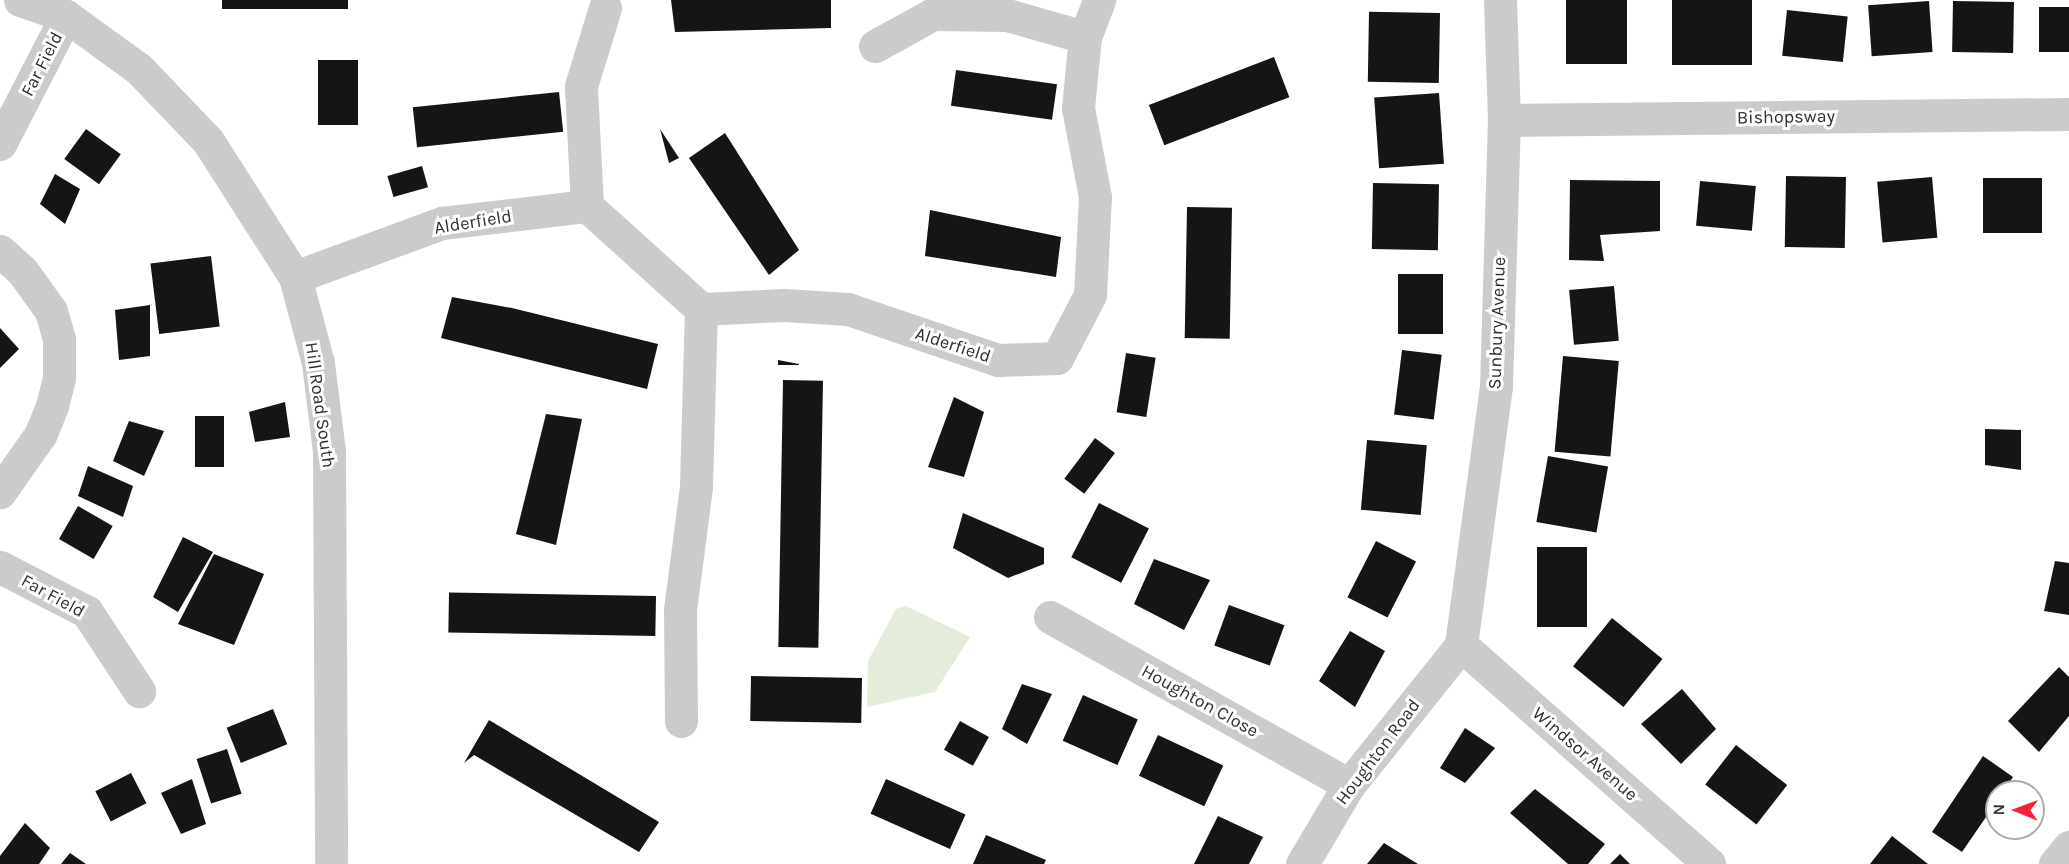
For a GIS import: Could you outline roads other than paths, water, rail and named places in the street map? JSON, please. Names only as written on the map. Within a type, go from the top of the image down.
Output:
[{"type":"street","name":"Hill Road South","points":[[20,0],[66,16],[139,69],[208,141],[295,277],[318,363],[329,451],[331,864]]},
{"type":"street","name":"Alderfield","points":[[701,309],[784,305],[848,309],[998,360],[1057,358],[1090,296],[1095,197],[1078,108],[1085,37],[1099,0]]},
{"type":"street","name":"Sunbury Avenue","points":[[1461,645],[1496,387],[1504,120],[1500,0]]},
{"type":"street","points":[[605,9],[581,86],[587,206],[701,309],[696,486],[681,610],[681,722]]},
{"type":"street","points":[[875,46],[933,14],[1007,15],[1085,37]]},
{"type":"street","name":"Far Field","points":[[0,144],[66,16]]},
{"type":"street","name":"Bishopsway","points":[[1504,120],[2069,114]]},
{"type":"street","name":"Alderfield","points":[[295,277],[442,223],[587,206]]},
{"type":"street","points":[[0,251],[23,273],[51,310],[59,339],[59,358],[52,406],[40,435],[0,492]]},
{"type":"street","name":"Far Field","points":[[0,567],[87,612],[139,692]]},
{"type":"street","name":"Houghton Close","points":[[1050,617],[1349,785]]},
{"type":"street","name":"Houghton Road","points":[[1302,864],[1349,785],[1461,645]]},
{"type":"street","name":"Windsor Avenue","points":[[1461,645],[1709,864]]},
{"type":"street","points":[[2055,864],[2069,847]]}]
